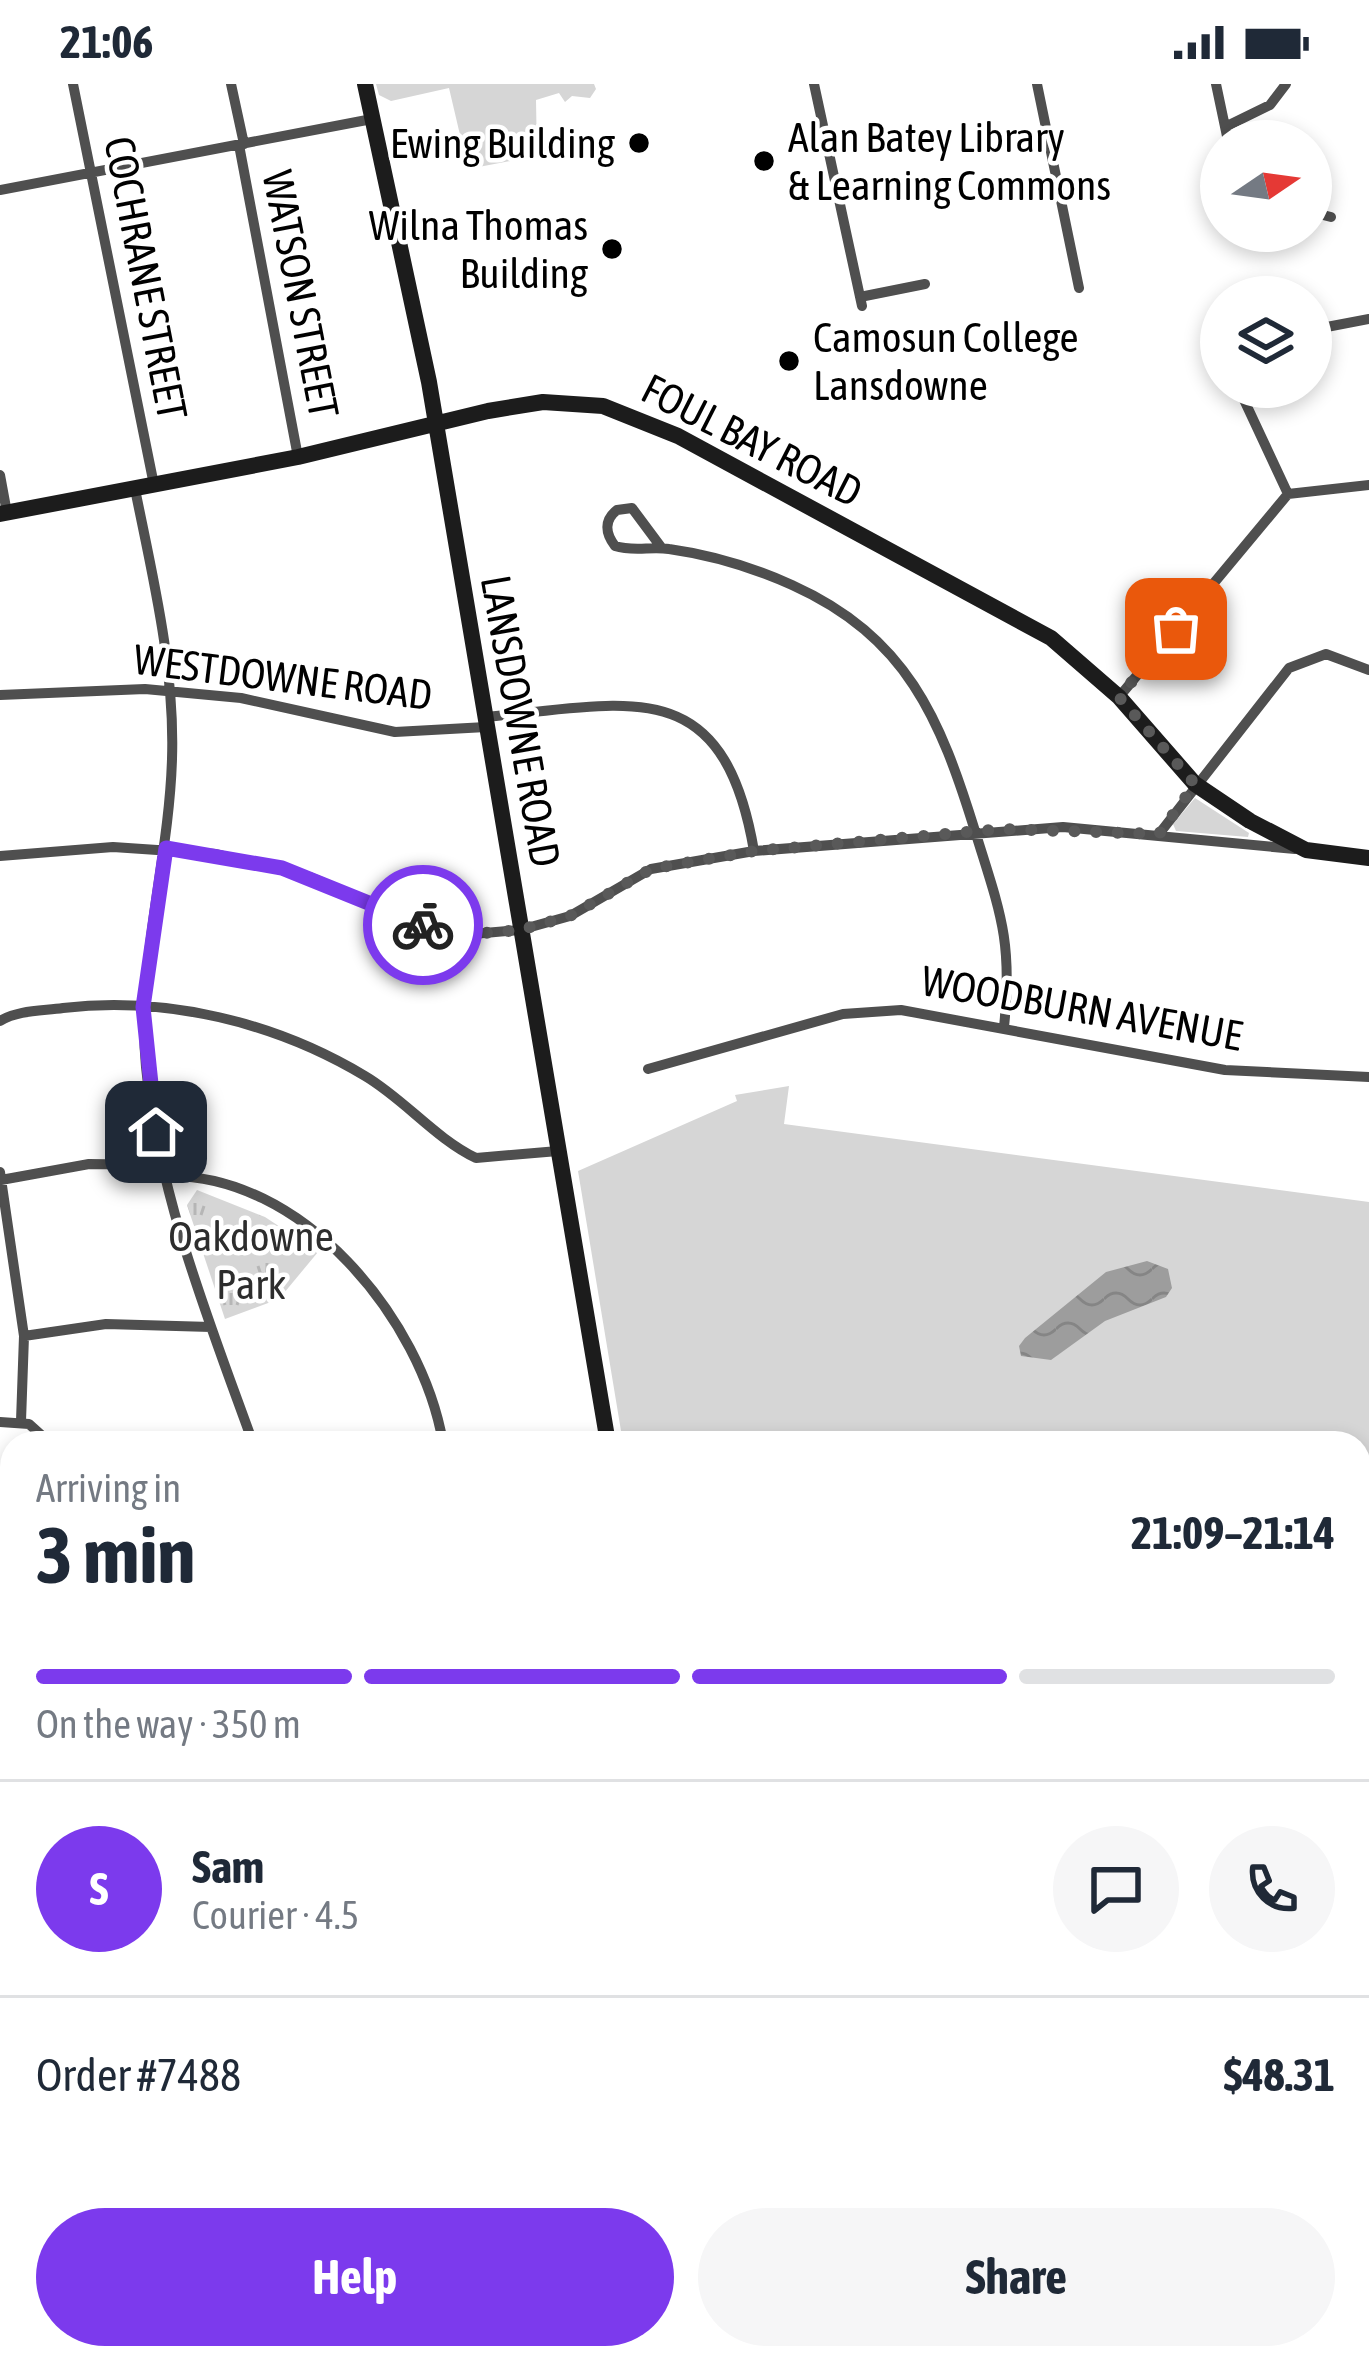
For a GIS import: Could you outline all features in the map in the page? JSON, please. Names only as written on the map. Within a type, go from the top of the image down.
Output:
[{"type":"main road","name":"LANSDOWNE ROAD","points":[[364,84],[434,424],[606,1431]]},
{"type":"main road","name":"FOUL BAY ROAD","points":[[4,513],[298,457],[543,402],[603,406],[641,418],[1051,638],[1119,697],[1195,784],[1250,821],[1306,850],[1369,859]]},
{"type":"street","name":"COCHRANE STREET","points":[[73,84],[145,487],[170,691],[166,848],[143,1007],[146,1065],[164,1170],[250,1431]]},
{"type":"street","name":"WATSON STREET","points":[[231,84],[298,457]]},
{"type":"street","points":[[814,84],[861,302],[925,284]]},
{"type":"street","points":[[1036,84],[1078,288]]},
{"type":"street","points":[[1216,84],[1224,120]]},
{"type":"street","points":[[1239,120],[1270,105],[1286,84]]},
{"type":"street","points":[[0,190],[372,119]]},
{"type":"street","points":[[1332,326],[1369,319]]},
{"type":"street","points":[[1248,408],[1288,494]]},
{"type":"street","points":[[0,475],[4,513]]},
{"type":"street","points":[[1119,697],[1288,494],[1369,485]]},
{"type":"street","points":[[661,547],[632,508],[617,510],[609,519],[607,530],[615,546],[661,547],[712,556],[790,584],[854,621],[919,688],[942,730],[1010,947],[1004,1027]]},
{"type":"street","points":[[1159,834],[1299,660],[1326,654],[1369,670]]},
{"type":"street","name":"WESTDOWNE ROAD","points":[[0,695],[72,688],[170,691],[287,706],[395,732],[614,703],[682,718],[729,762],[742,790],[754,851]]},
{"type":"street","points":[[0,856],[65,848],[166,848],[296,873],[442,930],[472,934],[520,930],[570,916],[651,869],[754,851],[1063,827],[1306,850]]},
{"type":"street","points":[[0,1021],[80,1006],[143,1007],[235,1020],[313,1049],[395,1095],[476,1158],[558,1151]]},
{"type":"street","name":"WOODBURN AVENUE","points":[[648,1069],[814,1021],[875,1010],[929,1012],[1225,1070],[1369,1077]]},
{"type":"street","points":[[21,1421],[25,1336],[1,1176],[89,1165],[164,1170],[242,1192],[339,1253],[384,1302],[416,1354],[439,1431]]},
{"type":"street","points":[[25,1336],[106,1324],[212,1327]]},
{"type":"street","points":[[0,1422],[21,1421],[34,1431]]},
{"type":"green space","points":[[376,84],[594,84],[596,89],[590,98],[572,96],[565,102],[559,93],[536,100],[537,156],[468,169],[449,88],[391,101],[379,95]]},
{"type":"green space","points":[[1195,798],[1249,833],[1248,837],[1176,831],[1173,824]]},
{"type":"green space","points":[[789,1086],[784,1124],[1369,1202],[1369,1431],[621,1431],[578,1171],[737,1101],[735,1095]]},
{"type":"green space","name":"Oakdowne Park","points":[[197,1190],[265,1217],[318,1252],[279,1299],[225,1319],[187,1205]]},
{"type":"water","points":[[1147,1261],[1168,1269],[1172,1288],[1166,1297],[1105,1321],[1051,1360],[1021,1356],[1019,1346],[1025,1338],[1106,1272]]},
{"type":"way so far","points":[[423,925],[472,934],[520,930],[570,916],[651,869],[754,851],[1001,829],[1063,827],[1159,834],[1195,784],[1119,697],[1176,629]]},
{"type":"place","name":"Ewing Building","points":[[639,143]]},
{"type":"place","name":"Alan Batey Library & Learning Commons","points":[[764,161]]},
{"type":"place","name":"Wilna Thomas Building","points":[[612,249]]},
{"type":"place","name":"Camosun College Lansdowne","points":[[789,361]]},
{"type":"route","points":[[156,1132],[143,1007],[166,848],[282,868],[354,893],[423,925]]}]
